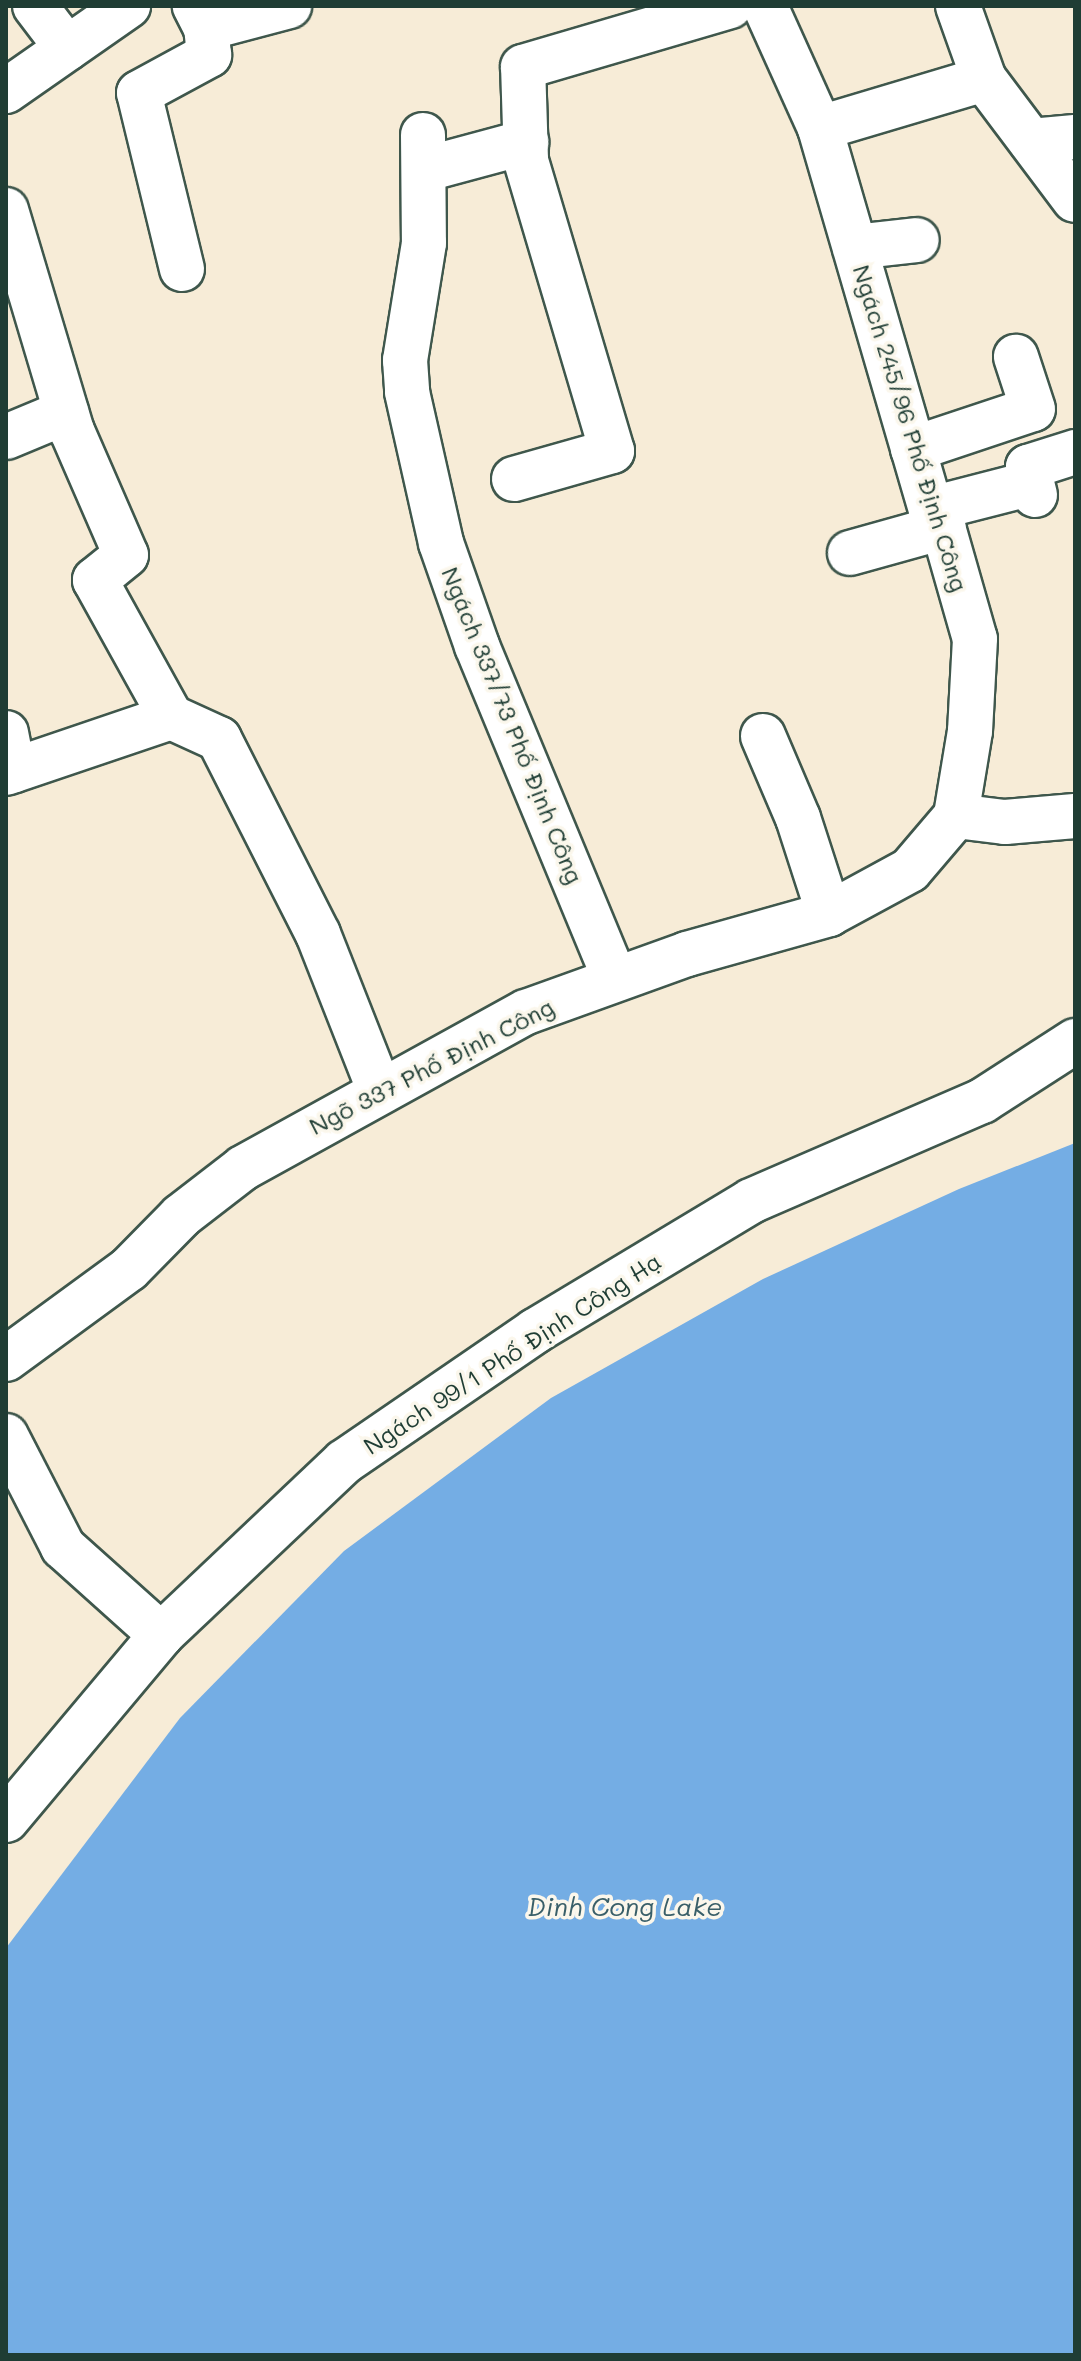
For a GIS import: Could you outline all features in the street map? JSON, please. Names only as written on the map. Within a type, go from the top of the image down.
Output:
[{"type":"street","points":[[35,6],[67,48]]},
{"type":"street","points":[[6,91],[128,6]]},
{"type":"street","points":[[182,269],[139,93],[209,55],[200,17],[289,6]]},
{"type":"street","points":[[514,479],[612,451],[526,160],[523,67],[730,6]]},
{"type":"street","name":"Ngách 245/96 Phố Định Công","points":[[765,6],[820,128],[913,449],[975,639],[970,731],[956,816]]},
{"type":"street","points":[[958,6],[984,79],[1075,200]]},
{"type":"street","points":[[820,128],[984,79]]},
{"type":"street","points":[[1031,141],[1075,137]]},
{"type":"street","name":"Ngách 337/73 Phố Định Công","points":[[526,142],[424,152],[424,243],[405,360],[407,392],[441,543],[477,646],[615,979]]},
{"type":"street","points":[[6,210],[66,412],[126,555],[95,580],[171,717],[219,739],[318,934],[380,1091]]},
{"type":"street","points":[[855,247],[917,240]]},
{"type":"street","points":[[913,449],[1033,409],[1016,357]]},
{"type":"street","points":[[6,437],[66,412]]},
{"type":"street","points":[[850,553],[937,518],[1034,489],[1028,467],[1075,452]]},
{"type":"street","points":[[8,758],[171,717]]},
{"type":"street","points":[[763,736],[798,818],[829,914]]},
{"type":"street","points":[[956,816],[1005,822],[1075,816]]},
{"type":"street","name":"Ngõ 337 Phố Định Công","points":[[6,1359],[129,1269],[181,1216],[243,1168],[526,1012],[615,979],[829,914],[910,870],[956,816]]},
{"type":"street","name":"Ngách 99/1 Phố Định Công Hạ","points":[[6,1820],[161,1635],[344,1462],[535,1331],[751,1201],[982,1101],[1075,1041]]},
{"type":"street","points":[[6,1436],[63,1547],[161,1635]]},
{"type":"water","name":"Dinh Cong Lake","points":[[1075,1143],[1075,2355],[6,2355],[6,1948],[180,1718],[344,1551],[551,1398],[763,1279],[959,1189]]}]
